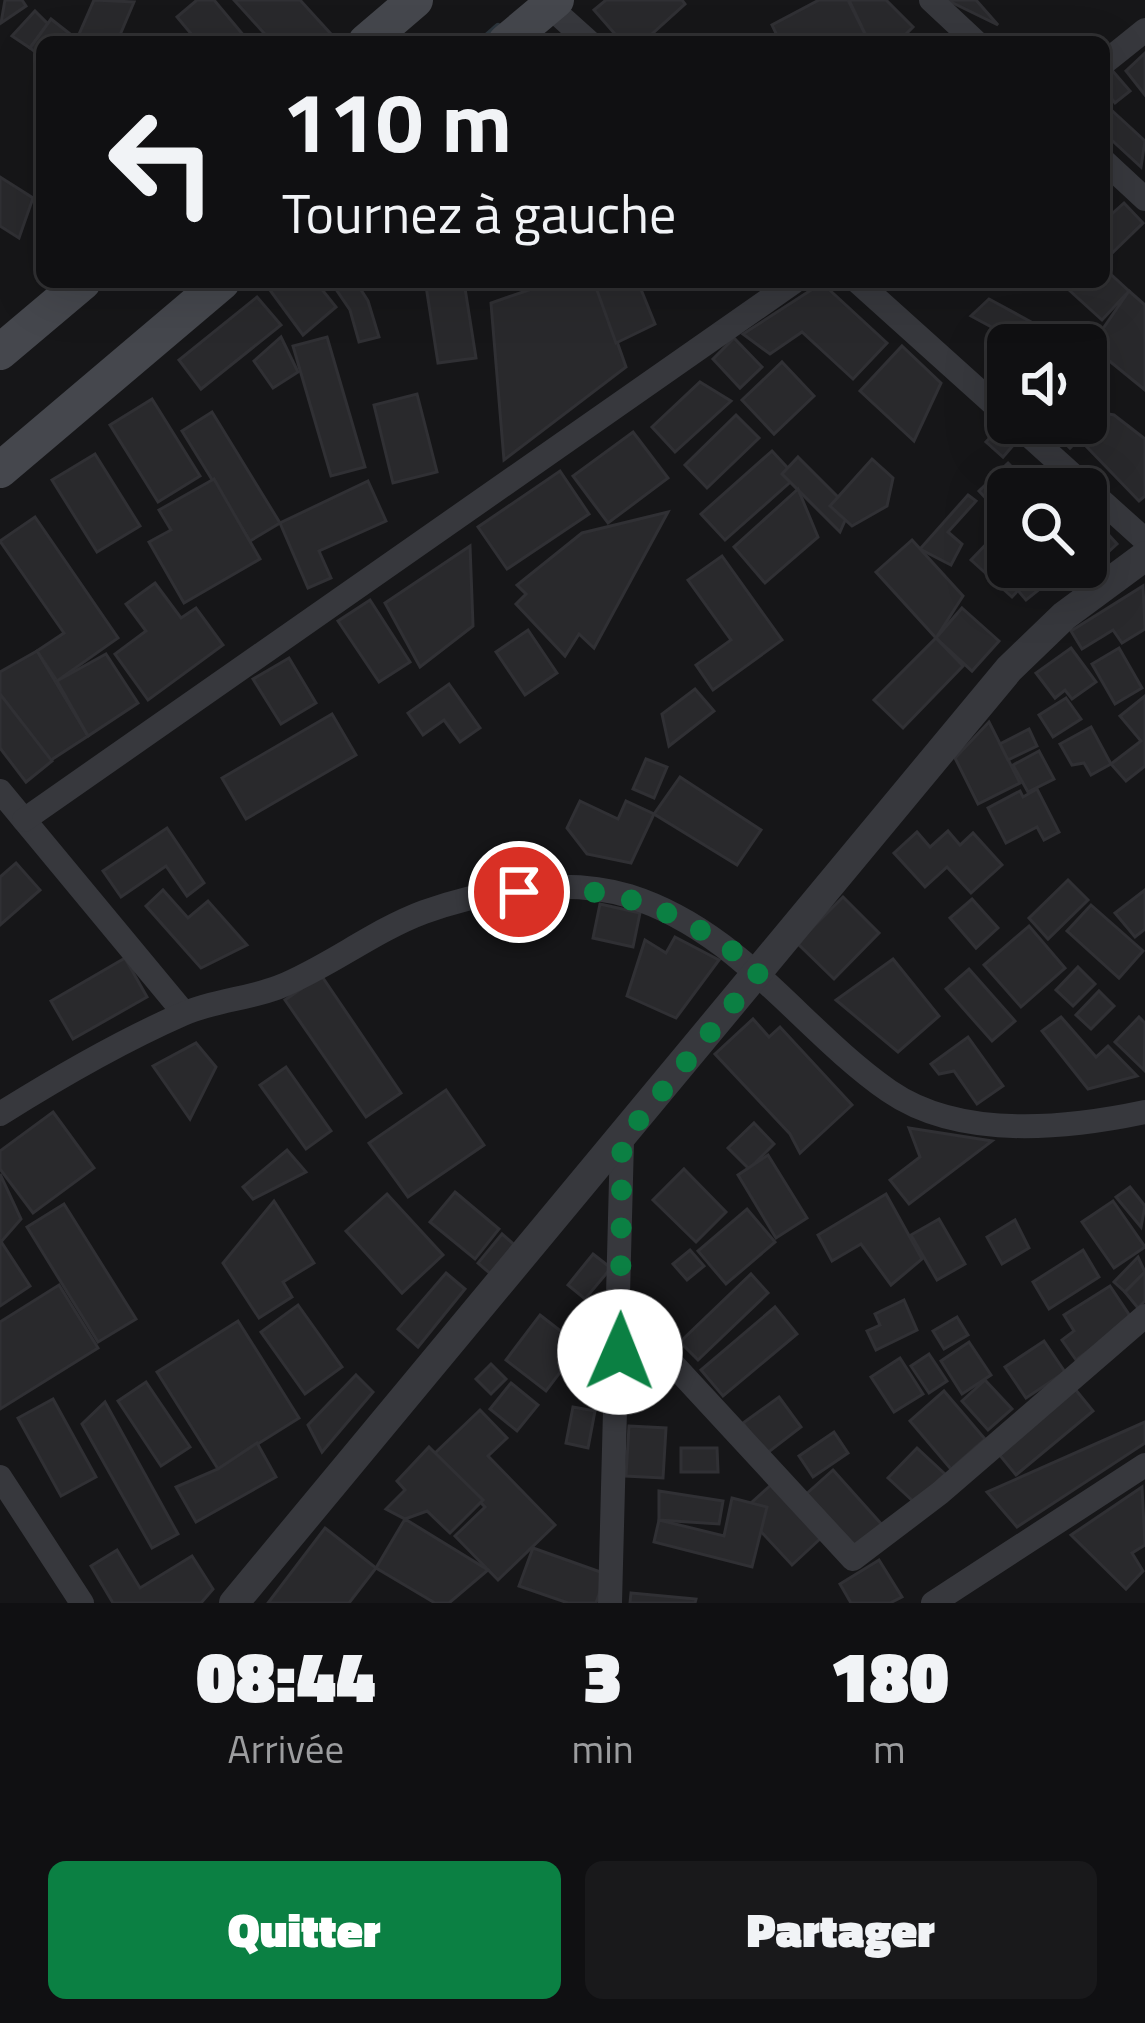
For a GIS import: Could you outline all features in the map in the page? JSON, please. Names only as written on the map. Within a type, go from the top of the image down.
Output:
[{"type":"main road","points":[[373,36],[415,0]]},
{"type":"main road","points":[[513,36],[552,3]]},
{"type":"main road","points":[[0,352],[76,288]]},
{"type":"main road","points":[[0,470],[216,288]]},
{"type":"street","points":[[931,0],[970,36]]},
{"type":"street","points":[[552,3],[583,36]]},
{"type":"street","points":[[1110,58],[1145,30]]},
{"type":"street","points":[[1110,166],[1145,199]]},
{"type":"street","points":[[23,820],[785,288]]},
{"type":"street","points":[[866,288],[987,398]]},
{"type":"street","points":[[1038,444],[1145,540]]},
{"type":"street","points":[[236,1602],[1009,669],[1064,616],[1145,556]]},
{"type":"street","points":[[0,791],[184,1013]]},
{"type":"street","points":[[0,1114],[71,1070],[184,1013],[280,987],[423,913],[547,889],[587,887],[632,897],[723,943],[760,971],[892,1093],[959,1120],[1089,1124],[1145,1112]]},
{"type":"street","points":[[610,1603],[622,1309],[622,1141]]},
{"type":"street","points":[[622,1309],[854,1559],[994,1448],[1145,1316]]},
{"type":"street","points":[[933,1603],[1145,1465]]},
{"type":"street","points":[[0,1477],[82,1603]]},
{"type":"building","points":[[5,0],[22,0],[26,6],[1,23]]},
{"type":"building","points":[[94,0],[134,2],[120,36],[78,36]]},
{"type":"building","points":[[197,0],[214,0],[244,36],[193,36],[177,17]]},
{"type":"building","points":[[234,0],[300,0],[330,33],[327,36],[267,36]]},
{"type":"building","points":[[606,0],[682,0],[685,4],[650,36],[617,36],[594,10]]},
{"type":"building","points":[[819,0],[848,0],[866,36],[777,36],[772,25]]},
{"type":"building","points":[[849,0],[886,0],[913,27],[904,36],[866,36]]},
{"type":"building","points":[[976,0],[998,25],[951,2]]},
{"type":"building","points":[[35,11],[48,24],[30,48],[12,36]]},
{"type":"building","points":[[51,19],[73,36],[39,36]]},
{"type":"building","points":[[1145,53],[1145,95],[1126,71]]},
{"type":"building","points":[[1110,70],[1130,91],[1115,103],[1110,97]]},
{"type":"building","points":[[1110,109],[1145,141],[1141,167],[1110,139]]},
{"type":"building","points":[[0,177],[33,198],[19,238],[0,226]]},
{"type":"building","points":[[1124,203],[1143,223],[1110,255],[1110,216]]},
{"type":"building","points":[[1110,274],[1129,291],[1102,320],[1069,290],[1110,288]]},
{"type":"building","points":[[268,288],[321,288],[336,307],[303,335]]},
{"type":"building","points":[[335,288],[360,288],[379,337],[359,342],[350,310]]},
{"type":"building","points":[[426,288],[465,288],[476,358],[438,363]]},
{"type":"building","points":[[535,288],[598,288],[626,367],[504,460],[491,303]]},
{"type":"building","points":[[596,288],[640,288],[655,324],[616,343]]},
{"type":"building","points":[[814,288],[827,288],[887,343],[853,379],[802,332],[770,354],[743,334]]},
{"type":"building","points":[[1129,291],[1145,305],[1145,390],[1107,359],[1106,324]]},
{"type":"building","points":[[257,297],[281,325],[201,389],[179,360]]},
{"type":"building","points":[[989,299],[1035,324],[987,325],[971,316]]},
{"type":"building","points":[[281,337],[298,372],[273,388],[254,361]]},
{"type":"building","points":[[327,337],[365,467],[331,476],[293,346]]},
{"type":"building","points":[[734,338],[762,367],[740,388],[713,359]]},
{"type":"building","points":[[902,346],[941,383],[914,441],[860,391]]},
{"type":"building","points":[[782,362],[814,396],[774,434],[742,400]]},
{"type":"building","points":[[700,382],[731,401],[675,452],[652,427]]},
{"type":"building","points":[[417,394],[437,472],[393,483],[374,405]]},
{"type":"building","points":[[152,399],[200,476],[158,502],[110,425]]},
{"type":"building","points":[[212,412],[280,523],[250,541],[182,431]]},
{"type":"building","points":[[1107,414],[1145,439],[1145,496],[1139,501],[1085,445],[1107,444]]},
{"type":"building","points":[[736,415],[759,438],[707,488],[685,465]]},
{"type":"building","points":[[633,432],[668,478],[608,523],[573,476]]},
{"type":"building","points":[[988,444],[1014,444],[1003,457]]},
{"type":"building","points":[[772,451],[796,477],[725,540],[701,514]]},
{"type":"building","points":[[95,454],[140,526],[97,552],[52,480]]},
{"type":"building","points":[[798,457],[850,509],[840,532],[782,474]]},
{"type":"building","points":[[872,459],[893,478],[887,506],[852,526],[830,506]]},
{"type":"building","points":[[560,471],[589,514],[507,569],[478,527]]},
{"type":"building","points":[[214,479],[260,559],[184,603],[149,542],[171,530],[159,510]]},
{"type":"building","points":[[368,481],[386,521],[319,551],[331,578],[308,588],[280,523]]},
{"type":"building","points":[[798,489],[818,537],[765,583],[734,547]]},
{"type":"building","points":[[968,495],[976,501],[948,532],[962,544],[951,565],[920,549]]},
{"type":"building","points":[[668,512],[594,648],[579,634],[565,656],[516,604],[526,594],[517,585],[582,533]]},
{"type":"building","points":[[35,517],[118,638],[57,681],[37,651],[64,633],[0,541]]},
{"type":"building","points":[[1107,533],[1117,544],[1107,553]]},
{"type":"building","points":[[912,540],[963,596],[936,638],[876,572]]},
{"type":"building","points":[[987,543],[987,574],[971,560]]},
{"type":"building","points":[[470,546],[473,626],[420,667],[385,603]]},
{"type":"building","points":[[722,556],[782,640],[713,690],[696,665],[731,640],[688,580]]},
{"type":"building","points":[[155,583],[181,618],[196,608],[223,645],[148,700],[115,654],[146,631],[126,604]]},
{"type":"building","points":[[1143,586],[1145,629],[1122,643],[1113,630],[1082,649],[1071,631]]},
{"type":"building","points":[[1016,588],[1041,588],[1026,600]]},
{"type":"building","points":[[370,600],[410,662],[379,682],[338,621]]},
{"type":"building","points":[[962,608],[999,641],[972,671],[936,638]]},
{"type":"building","points":[[528,630],[557,673],[525,695],[496,652]]},
{"type":"building","points":[[936,638],[963,666],[903,728],[874,700]]},
{"type":"building","points":[[1071,648],[1096,682],[1072,699],[1065,690],[1055,698],[1036,673]]},
{"type":"building","points":[[1119,648],[1142,688],[1115,704],[1092,664]]},
{"type":"building","points":[[37,651],[88,736],[48,762],[0,696],[0,672]]},
{"type":"building","points":[[106,654],[138,703],[88,736],[57,681]]},
{"type":"building","points":[[289,658],[316,703],[281,724],[253,679]]},
{"type":"building","points":[[449,684],[480,728],[460,742],[444,720],[423,735],[408,713]]},
{"type":"building","points":[[695,689],[714,711],[669,746],[662,714]]},
{"type":"building","points":[[0,694],[52,761],[26,782],[0,748]]},
{"type":"building","points":[[1145,696],[1145,766],[1126,781],[1111,764],[1141,741],[1120,716]]},
{"type":"building","points":[[1066,698],[1081,719],[1053,737],[1039,715]]},
{"type":"building","points":[[332,714],[356,755],[246,819],[222,778]]},
{"type":"building","points":[[989,722],[1020,783],[978,804],[955,758]]},
{"type":"building","points":[[1091,727],[1111,764],[1091,775],[1084,763],[1072,765],[1060,744]]},
{"type":"building","points":[[1029,729],[1037,746],[1008,760],[1000,744]]},
{"type":"building","points":[[1039,751],[1054,779],[1028,792],[1013,765]]},
{"type":"building","points":[[646,759],[667,767],[654,798],[633,789]]},
{"type":"building","points":[[680,777],[761,830],[737,865],[654,814]]},
{"type":"building","points":[[1037,789],[1059,832],[1044,840],[1037,827],[1006,843],[988,808],[1020,791],[1023,797]]},
{"type":"building","points":[[580,801],[618,819],[626,801],[654,814],[631,863],[587,854],[567,828]]},
{"type":"building","points":[[167,828],[204,883],[187,896],[166,866],[121,897],[103,871]]},
{"type":"building","points":[[948,831],[960,845],[973,833],[1002,865],[971,893],[947,867],[925,887],[894,853],[917,832],[930,847]]},
{"type":"building","points":[[16,863],[40,890],[0,925],[0,877]]},
{"type":"building","points":[[1068,880],[1088,900],[1048,939],[1029,918]]},
{"type":"building","points":[[163,890],[188,918],[208,901],[247,945],[201,968],[146,906]]},
{"type":"building","points":[[1145,890],[1145,929],[1135,937],[1115,913]]},
{"type":"building","points":[[843,897],[879,933],[834,979],[797,943]]},
{"type":"building","points":[[972,899],[998,928],[976,948],[950,918]]},
{"type":"building","points":[[600,904],[640,913],[633,947],[593,938]]},
{"type":"building","points":[[1091,905],[1143,951],[1119,978],[1067,931]]},
{"type":"building","points":[[1029,926],[1065,968],[1021,1007],[984,965]]},
{"type":"building","points":[[675,937],[719,960],[676,1018],[627,996],[645,940],[666,953]]},
{"type":"building","points":[[125,958],[147,997],[73,1039],[51,1001]]},
{"type":"building","points":[[893,959],[939,1016],[898,1052],[836,1000]]},
{"type":"building","points":[[1078,967],[1095,984],[1073,1006],[1056,990]]},
{"type":"building","points":[[969,969],[1015,1021],[992,1041],[946,989]]},
{"type":"building","points":[[321,975],[401,1093],[366,1117],[285,1000]]},
{"type":"building","points":[[1099,991],[1114,1006],[1091,1029],[1076,1015]]},
{"type":"building","points":[[1061,1017],[1096,1057],[1108,1046],[1137,1076],[1088,1089],[1042,1031]]},
{"type":"building","points":[[1139,1017],[1145,1023],[1144,1070],[1115,1042]]},
{"type":"building","points":[[753,1019],[769,1037],[780,1027],[852,1105],[800,1153],[790,1134],[715,1054]]},
{"type":"building","points":[[968,1037],[1003,1086],[977,1104],[954,1071],[939,1074],[931,1064]]},
{"type":"building","points":[[196,1043],[216,1067],[190,1119],[153,1066]]},
{"type":"building","points":[[286,1067],[331,1131],[306,1149],[260,1085]]},
{"type":"building","points":[[446,1090],[484,1145],[408,1197],[369,1143]]},
{"type":"building","points":[[53,1112],[94,1168],[33,1213],[0,1169],[0,1151]]},
{"type":"building","points":[[754,1123],[774,1144],[749,1169],[728,1148]]},
{"type":"building","points":[[909,1128],[992,1141],[909,1204],[890,1180],[920,1157]]},
{"type":"building","points":[[287,1150],[306,1172],[253,1199],[243,1187]]},
{"type":"building","points":[[768,1155],[807,1218],[776,1238],[738,1175]]},
{"type":"building","points":[[684,1169],[726,1212],[696,1242],[653,1200]]},
{"type":"building","points":[[0,1174],[21,1219],[0,1243]]},
{"type":"building","points":[[1130,1187],[1145,1206],[1141,1227],[1116,1197]]},
{"type":"building","points":[[455,1192],[499,1229],[475,1259],[430,1222]]},
{"type":"building","points":[[387,1194],[443,1255],[402,1293],[346,1231]]},
{"type":"building","points":[[886,1194],[922,1259],[891,1285],[861,1244],[832,1261],[818,1235]]},
{"type":"building","points":[[274,1201],[314,1263],[283,1282],[292,1297],[259,1318],[223,1263]]},
{"type":"building","points":[[1113,1201],[1145,1247],[1114,1268],[1082,1222]]},
{"type":"building","points":[[64,1204],[136,1319],[98,1342],[27,1227]]},
{"type":"building","points":[[747,1209],[775,1242],[726,1284],[698,1251]]},
{"type":"building","points":[[939,1219],[965,1264],[937,1280],[911,1235]]},
{"type":"building","points":[[1015,1220],[1029,1248],[1002,1264],[987,1237]]},
{"type":"building","points":[[502,1234],[518,1248],[493,1276],[478,1263]]},
{"type":"building","points":[[0,1240],[30,1286],[0,1306]]},
{"type":"building","points":[[690,1250],[704,1266],[687,1280],[673,1264]]},
{"type":"building","points":[[1083,1250],[1099,1277],[1049,1309],[1033,1282]]},
{"type":"building","points":[[593,1254],[611,1268],[585,1299],[568,1285]]},
{"type":"building","points":[[1138,1257],[1145,1272],[1125,1292],[1114,1282]]},
{"type":"building","points":[[1145,1272],[1145,1301],[1138,1308],[1125,1292]]},
{"type":"building","points":[[446,1273],[465,1289],[418,1347],[398,1329]]},
{"type":"building","points":[[751,1274],[768,1293],[698,1360],[680,1342]]},
{"type":"building","points":[[59,1285],[98,1348],[0,1409],[0,1322]]},
{"type":"building","points":[[1110,1286],[1132,1319],[1076,1360],[1062,1340],[1074,1331],[1064,1315]]},
{"type":"building","points":[[904,1300],[917,1330],[876,1350],[867,1331],[880,1325],[875,1314]]},
{"type":"building","points":[[298,1305],[342,1367],[305,1394],[261,1332]]},
{"type":"building","points":[[775,1307],[797,1334],[723,1396],[701,1370]]},
{"type":"building","points":[[540,1315],[580,1346],[546,1391],[506,1360]]},
{"type":"building","points":[[957,1317],[968,1335],[944,1349],[933,1331]]},
{"type":"building","points":[[238,1321],[299,1418],[218,1469],[157,1372]]},
{"type":"building","points":[[1044,1341],[1065,1372],[1026,1398],[1005,1367]]},
{"type":"building","points":[[969,1342],[991,1375],[962,1394],[941,1361]]},
{"type":"building","points":[[929,1354],[947,1381],[929,1393],[911,1366]]},
{"type":"building","points":[[900,1358],[923,1394],[894,1412],[871,1377]]},
{"type":"building","points":[[491,1364],[506,1379],[491,1394],[476,1379]]},
{"type":"building","points":[[356,1375],[373,1392],[322,1452],[308,1425]]},
{"type":"building","points":[[985,1380],[1012,1409],[988,1430],[962,1401]]},
{"type":"building","points":[[146,1382],[190,1447],[161,1466],[118,1401]]},
{"type":"building","points":[[511,1383],[538,1405],[517,1431],[490,1409]]},
{"type":"building","points":[[1075,1389],[1093,1411],[1016,1475],[998,1453]]},
{"type":"building","points":[[944,1391],[985,1439],[951,1469],[910,1421]]},
{"type":"building","points":[[779,1397],[801,1427],[766,1454],[743,1423]]},
{"type":"building","points":[[53,1399],[96,1477],[61,1496],[18,1418]]},
{"type":"building","points":[[105,1402],[178,1534],[152,1548],[82,1424]]},
{"type":"building","points":[[573,1407],[595,1411],[588,1448],[566,1443]]},
{"type":"building","points":[[480,1410],[507,1438],[488,1456],[555,1525],[498,1580],[455,1536],[485,1507],[434,1454]]},
{"type":"building","points":[[1145,1422],[1145,1443],[1017,1527],[987,1492]]},
{"type":"building","points":[[629,1426],[666,1428],[663,1478],[626,1476]]},
{"type":"building","points":[[834,1432],[848,1453],[813,1477],[799,1456]]},
{"type":"building","points":[[257,1443],[276,1477],[196,1522],[176,1487],[218,1469]]},
{"type":"building","points":[[429,1447],[483,1500],[450,1533],[427,1511],[405,1519],[386,1509],[405,1490],[397,1481]]},
{"type":"building","points":[[681,1448],[717,1448],[718,1472],[681,1472]]},
{"type":"building","points":[[917,1448],[945,1474],[916,1504],[888,1478]]},
{"type":"building","points":[[833,1470],[884,1527],[855,1553],[804,1496]]},
{"type":"building","points":[[772,1484],[821,1538],[792,1565],[742,1511]]},
{"type":"building","points":[[1142,1487],[1145,1545],[1132,1553],[1143,1571],[1126,1589],[1071,1535]]},
{"type":"building","points":[[659,1491],[723,1501],[719,1524],[659,1520]]},
{"type":"building","points":[[732,1498],[767,1507],[752,1567],[654,1542],[659,1520],[724,1536]]},
{"type":"building","points":[[405,1519],[488,1570],[449,1603],[435,1603],[376,1568]]},
{"type":"building","points":[[325,1528],[376,1568],[349,1603],[268,1603]]},
{"type":"building","points":[[533,1548],[606,1574],[596,1603],[568,1603],[519,1586]]},
{"type":"building","points":[[117,1550],[140,1588],[192,1556],[213,1589],[201,1603],[113,1603],[91,1566]]},
{"type":"building","points":[[879,1560],[902,1597],[890,1603],[851,1603],[840,1584]]},
{"type":"building","points":[[631,1593],[696,1599],[695,1603],[630,1603]]},
{"type":"waterway","points":[[488,36],[498,27]]},
{"type":"route","points":[[519,892],[587,887],[632,897],[723,943],[760,971],[622,1141],[620,1352]]}]
